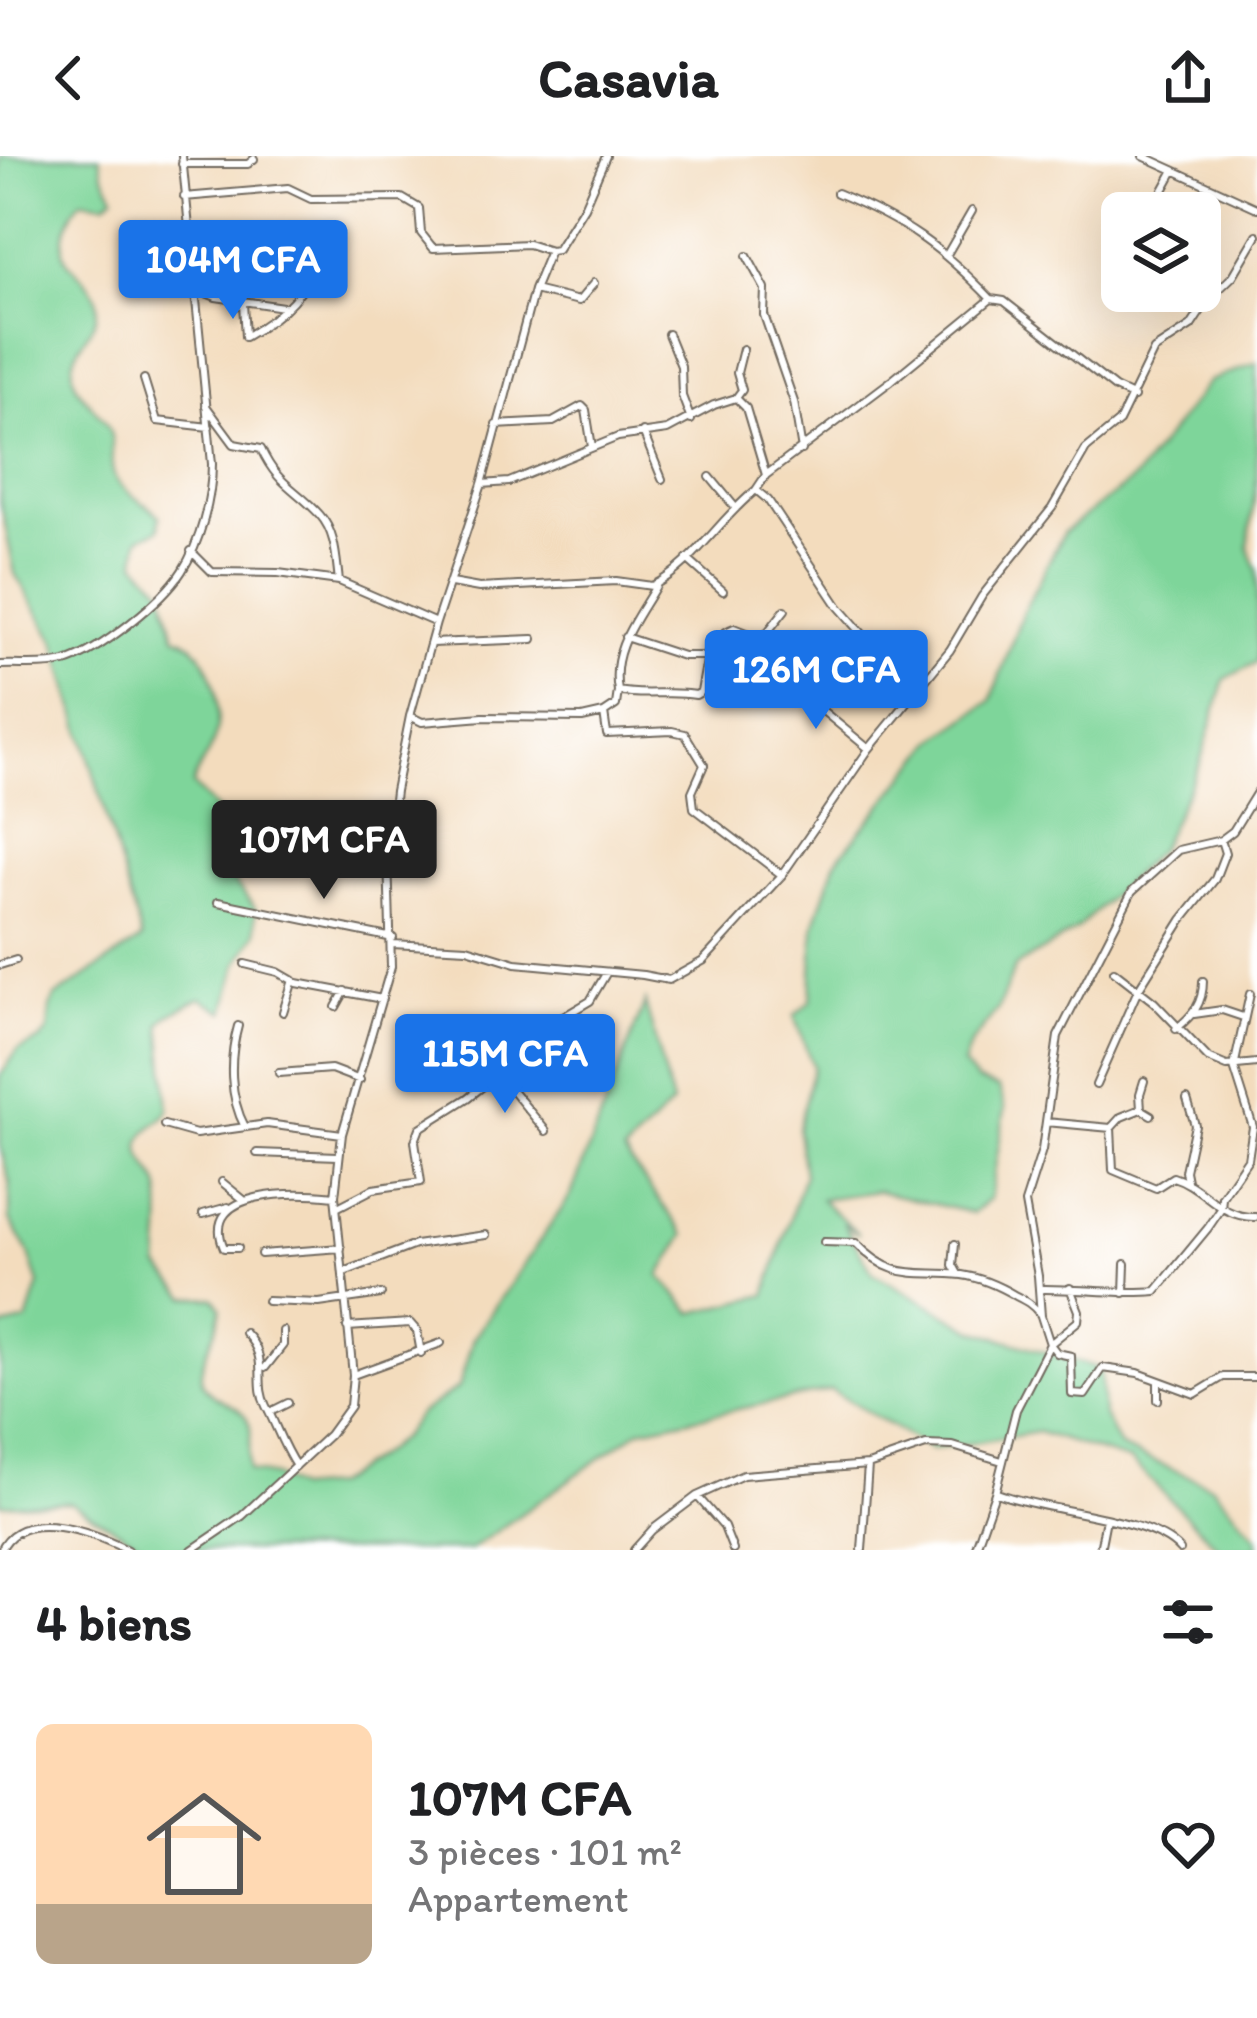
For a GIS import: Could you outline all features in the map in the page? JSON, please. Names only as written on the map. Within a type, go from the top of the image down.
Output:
[{"type":"street","points":[[184,196],[288,188],[311,199],[402,198],[419,208],[423,238],[433,248],[528,244],[550,251],[557,250],[584,207],[606,156]]},
{"type":"street","points":[[1143,156],[1257,208]]},
{"type":"street","points":[[0,664],[60,663],[98,646],[143,615],[181,574],[212,481],[182,160],[248,164],[254,159]]},
{"type":"street","points":[[1162,192],[1173,172]]},
{"type":"street","points":[[837,194],[879,209],[946,256],[991,299],[1004,302],[1115,388],[1134,397]]},
{"type":"street","points":[[946,256],[972,211]]},
{"type":"street","points":[[218,902],[392,941],[467,948],[498,960],[662,980],[703,961],[782,875],[869,749],[950,650],[982,596],[1052,508],[1086,449],[1119,422],[1154,350],[1191,326],[1208,300],[1233,276],[1257,235]]},
{"type":"street","points":[[192,1550],[242,1516],[329,1435],[350,1406],[353,1375],[335,1196],[342,1134],[382,999],[392,941],[388,853],[393,809],[410,716],[436,623],[482,484],[534,290],[550,251]]},
{"type":"street","points":[[747,256],[765,289],[766,327],[794,402],[802,450]]},
{"type":"street","points":[[243,303],[244,337],[271,321],[305,288],[312,264]]},
{"type":"street","points":[[534,290],[579,301],[594,283]]},
{"type":"street","points":[[196,289],[243,303],[283,307]]},
{"type":"street","points":[[451,583],[478,588],[582,581],[652,586],[660,582],[766,475],[991,299]]},
{"type":"street","points":[[668,334],[681,366],[682,396],[692,420]]},
{"type":"street","points":[[482,484],[509,482],[592,448],[643,432],[667,430],[736,398],[742,390],[737,373],[743,349]]},
{"type":"street","points":[[144,379],[157,421],[209,427]]},
{"type":"street","points":[[736,398],[746,408],[766,475]]},
{"type":"street","points":[[206,405],[234,444],[261,449],[276,477],[321,516],[333,542],[339,581]]},
{"type":"street","points":[[496,425],[545,424],[582,406],[592,448]]},
{"type":"street","points":[[643,432],[662,479]]},
{"type":"street","points":[[710,477],[734,506]]},
{"type":"street","points":[[756,490],[768,500],[839,607],[874,646],[923,683]]},
{"type":"street","points":[[191,551],[212,572],[278,573],[339,581],[436,623]]},
{"type":"street","points":[[687,559],[722,591]]},
{"type":"street","points":[[410,716],[422,722],[582,718],[604,713],[616,706],[615,672],[626,637],[660,582]]},
{"type":"street","points":[[764,637],[785,610]]},
{"type":"street","points":[[618,691],[643,696],[657,690],[696,695],[701,692],[706,656],[726,630],[734,628],[753,638],[764,637],[791,660]]},
{"type":"street","points":[[626,637],[683,656],[706,656]]},
{"type":"street","points":[[431,643],[532,639]]},
{"type":"street","points":[[789,683],[869,749]]},
{"type":"street","points":[[604,713],[607,734],[686,734],[704,765],[692,792],[694,808],[782,875]]},
{"type":"street","points":[[1257,792],[1233,831],[1222,839],[1178,850],[1132,892],[1119,912],[1058,1036],[1046,1122],[1025,1203],[1041,1316],[1050,1344],[1057,1353],[1071,1356],[1072,1394],[1085,1395],[1103,1368],[1138,1373],[1195,1394],[1223,1377],[1257,1377]]},
{"type":"street","points":[[248,813],[255,820],[309,812],[393,809]]},
{"type":"street","points":[[1096,1085],[1138,990],[1182,920],[1215,879],[1226,853],[1222,839]]},
{"type":"street","points":[[339,853],[388,853]]},
{"type":"street","points":[[0,965],[16,960]]},
{"type":"street","points":[[245,964],[293,980],[382,999]]},
{"type":"street","points":[[1114,971],[1208,1058],[1234,1067],[1257,1063]]},
{"type":"street","points":[[336,1208],[373,1190],[419,1184],[422,1176],[415,1141],[420,1128],[468,1098],[525,1053],[556,1021],[590,1001],[607,972]]},
{"type":"street","points":[[283,1012],[293,980]]},
{"type":"street","points":[[1176,1029],[1194,1014],[1203,995],[1203,981]]},
{"type":"street","points":[[336,1006],[345,991]]},
{"type":"street","points":[[1039,1288],[1156,1291],[1221,1209],[1222,1197],[1248,1159],[1255,1135],[1234,1067],[1250,994]]},
{"type":"street","points":[[1194,1014],[1222,1010],[1243,1017]]},
{"type":"street","points":[[238,1026],[230,1061],[234,1096],[245,1127]]},
{"type":"street","points":[[278,1072],[331,1069],[360,1079]]},
{"type":"street","points":[[498,1073],[546,1131]]},
{"type":"street","points":[[1142,1109],[1144,1082]]},
{"type":"street","points":[[1187,1100],[1195,1125],[1187,1181]]},
{"type":"street","points":[[1151,1114],[1142,1109],[1120,1117],[1112,1128],[1113,1170],[1156,1189],[1173,1178],[1187,1181],[1221,1209],[1255,1217]]},
{"type":"street","points":[[1046,1122],[1112,1128]]},
{"type":"street","points":[[164,1125],[196,1134],[268,1124],[342,1134]]},
{"type":"street","points":[[257,1153],[338,1156]]},
{"type":"street","points":[[222,1181],[244,1200]]},
{"type":"street","points":[[203,1214],[244,1200],[335,1196]]},
{"type":"street","points":[[232,1207],[224,1217],[220,1238],[224,1248],[238,1248]]},
{"type":"street","points":[[344,1272],[415,1245],[486,1235]]},
{"type":"street","points":[[824,1242],[856,1243],[868,1256],[909,1274],[958,1274],[998,1285],[1033,1305],[1041,1316]]},
{"type":"street","points":[[955,1244],[952,1265],[958,1274]]},
{"type":"street","points":[[261,1254],[341,1248]]},
{"type":"street","points":[[1124,1293],[1125,1264]]},
{"type":"street","points":[[975,1550],[1016,1410],[1050,1344],[1078,1321],[1070,1288]]},
{"type":"street","points":[[267,1300],[346,1301],[381,1294]]},
{"type":"street","points":[[347,1328],[410,1323],[422,1353]]},
{"type":"street","points":[[263,1371],[284,1346],[283,1331]]},
{"type":"street","points":[[245,1333],[263,1371],[266,1406],[296,1466]]},
{"type":"street","points":[[353,1375],[441,1343]]},
{"type":"street","points":[[1158,1382],[1158,1400]]},
{"type":"street","points":[[272,1411],[287,1402]]},
{"type":"street","points":[[634,1550],[697,1496],[742,1475],[868,1465],[926,1445],[945,1444],[1002,1461]]},
{"type":"street","points":[[862,1550],[868,1465]]},
{"type":"street","points":[[995,1493],[1042,1509],[1106,1519],[1165,1536],[1180,1550]]},
{"type":"street","points":[[697,1496],[724,1527],[733,1550]]},
{"type":"street","points":[[1100,1550],[1106,1519]]},
{"type":"street","points":[[1,1550],[16,1532],[44,1527],[75,1529],[127,1550]]},
{"type":"green space","points":[[0,156],[100,156],[114,195],[105,203],[82,200],[63,240],[67,261],[88,283],[97,304],[95,319],[75,355],[73,373],[79,390],[108,427],[117,481],[160,516],[159,529],[139,538],[136,562],[162,588],[175,636],[197,650],[211,676],[216,733],[193,785],[218,812],[230,848],[234,882],[255,908],[256,933],[238,963],[225,1012],[201,998],[161,1024],[169,1110],[140,1145],[160,1189],[159,1267],[187,1297],[214,1298],[221,1308],[202,1381],[211,1393],[245,1416],[249,1471],[274,1476],[296,1489],[332,1486],[385,1451],[418,1415],[459,1387],[473,1339],[571,1195],[645,1002],[672,1104],[624,1153],[685,1235],[660,1276],[693,1313],[766,1295],[804,1175],[798,1129],[813,1067],[794,1016],[811,1001],[814,926],[836,861],[936,739],[991,701],[1022,614],[1064,532],[1135,478],[1209,381],[1257,363],[1257,478],[1248,547],[1257,571],[1257,662],[1225,679],[1199,766],[1159,849],[1075,931],[1015,967],[998,1009],[970,1045],[963,1065],[977,1081],[999,1088],[1005,1109],[990,1198],[973,1213],[878,1191],[821,1199],[859,1234],[843,1223],[873,1273],[974,1330],[1100,1369],[1103,1414],[1120,1447],[1212,1486],[1257,1537],[1257,1550],[1221,1550],[1131,1461],[1038,1432],[931,1450],[831,1390],[641,1429],[470,1550],[152,1550],[70,1502],[0,1504],[0,1328],[27,1321],[39,1284],[28,1251],[10,1220],[10,1184],[0,1146],[0,1076],[18,1050],[48,1031],[55,997],[142,939],[55,640],[15,574],[0,500]]}]
